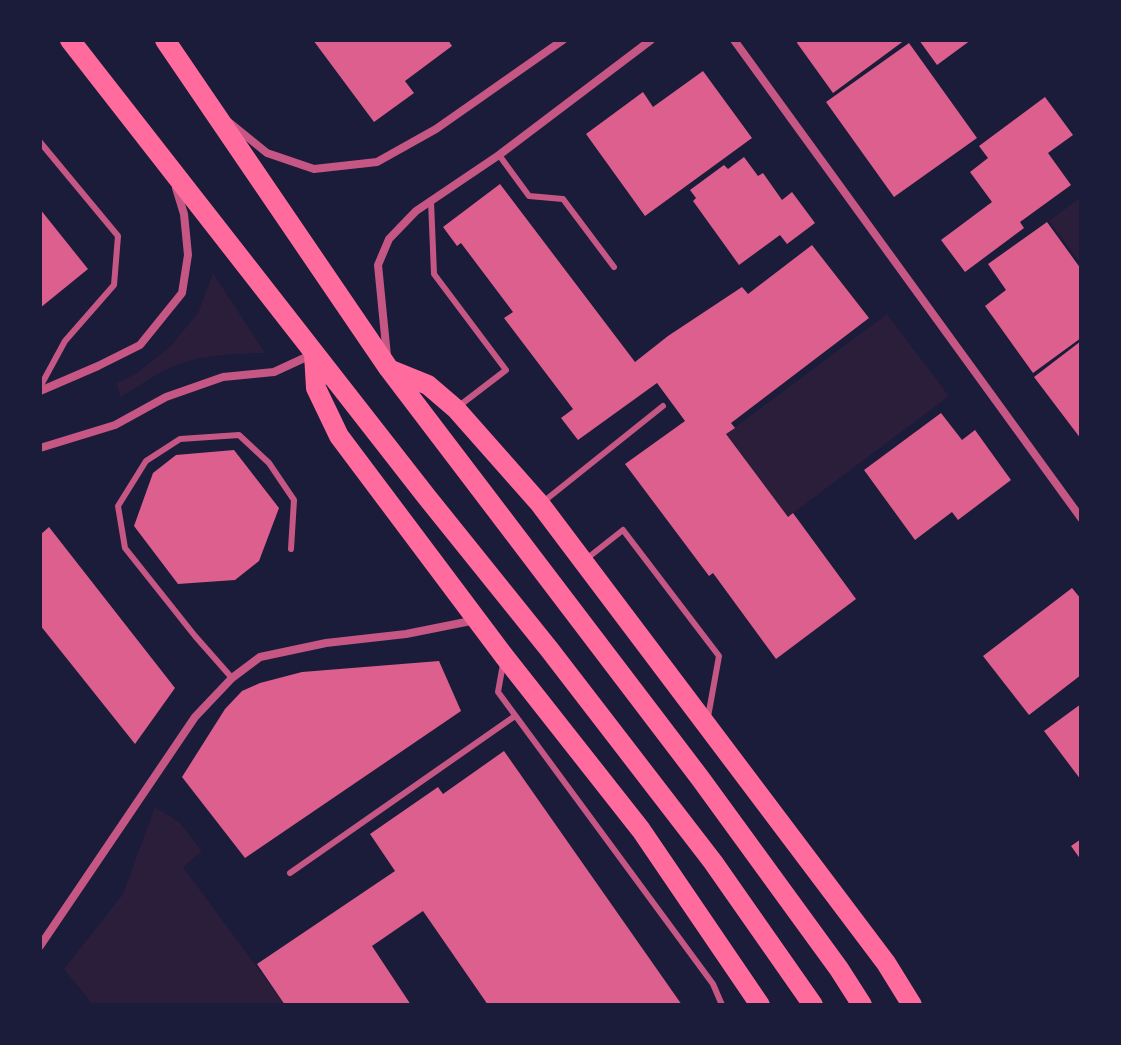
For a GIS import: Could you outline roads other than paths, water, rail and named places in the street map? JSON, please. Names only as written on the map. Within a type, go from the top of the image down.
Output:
[{"type":"main road","points":[[70,40],[703,849],[813,1005]]},
{"type":"main road","points":[[165,40],[389,369],[700,778],[862,1005]]},
{"type":"main road","points":[[314,354],[316,388],[339,436],[504,656],[641,830],[760,1005]]},
{"type":"main road","points":[[389,369],[428,385],[456,409],[540,504],[886,963],[912,1005]]},
{"type":"street","points":[[207,103],[267,153],[314,169],[377,162],[436,129],[563,40]]},
{"type":"street","points":[[389,369],[378,265],[389,239],[416,211],[499,155],[651,40]]},
{"type":"street","points":[[734,40],[1081,518]]},
{"type":"street","points":[[40,389],[140,345],[182,293],[188,255],[184,214],[178,193],[155,149]]},
{"type":"street","points":[[40,448],[115,425],[166,397],[223,377],[274,372],[314,354]]},
{"type":"street","points":[[40,946],[195,717],[232,678],[260,657],[326,643],[406,634],[477,620]]},
{"type":"lane","points":[[40,142],[118,236],[114,285],[65,341],[40,389]]},
{"type":"lane","points":[[499,155],[529,196],[563,199],[614,267]]},
{"type":"lane","points":[[431,201],[434,274],[506,370],[456,409]]},
{"type":"lane","points":[[540,504],[663,406]]},
{"type":"lane","points":[[232,678],[125,548],[118,506],[146,461],[180,439],[239,435],[269,463],[294,500],[291,549]]},
{"type":"lane","points":[[583,561],[623,530],[710,644],[719,656],[707,725]]},
{"type":"lane","points":[[504,656],[498,692],[713,984],[722,1005]]},
{"type":"lane","points":[[290,873],[515,716]]}]
